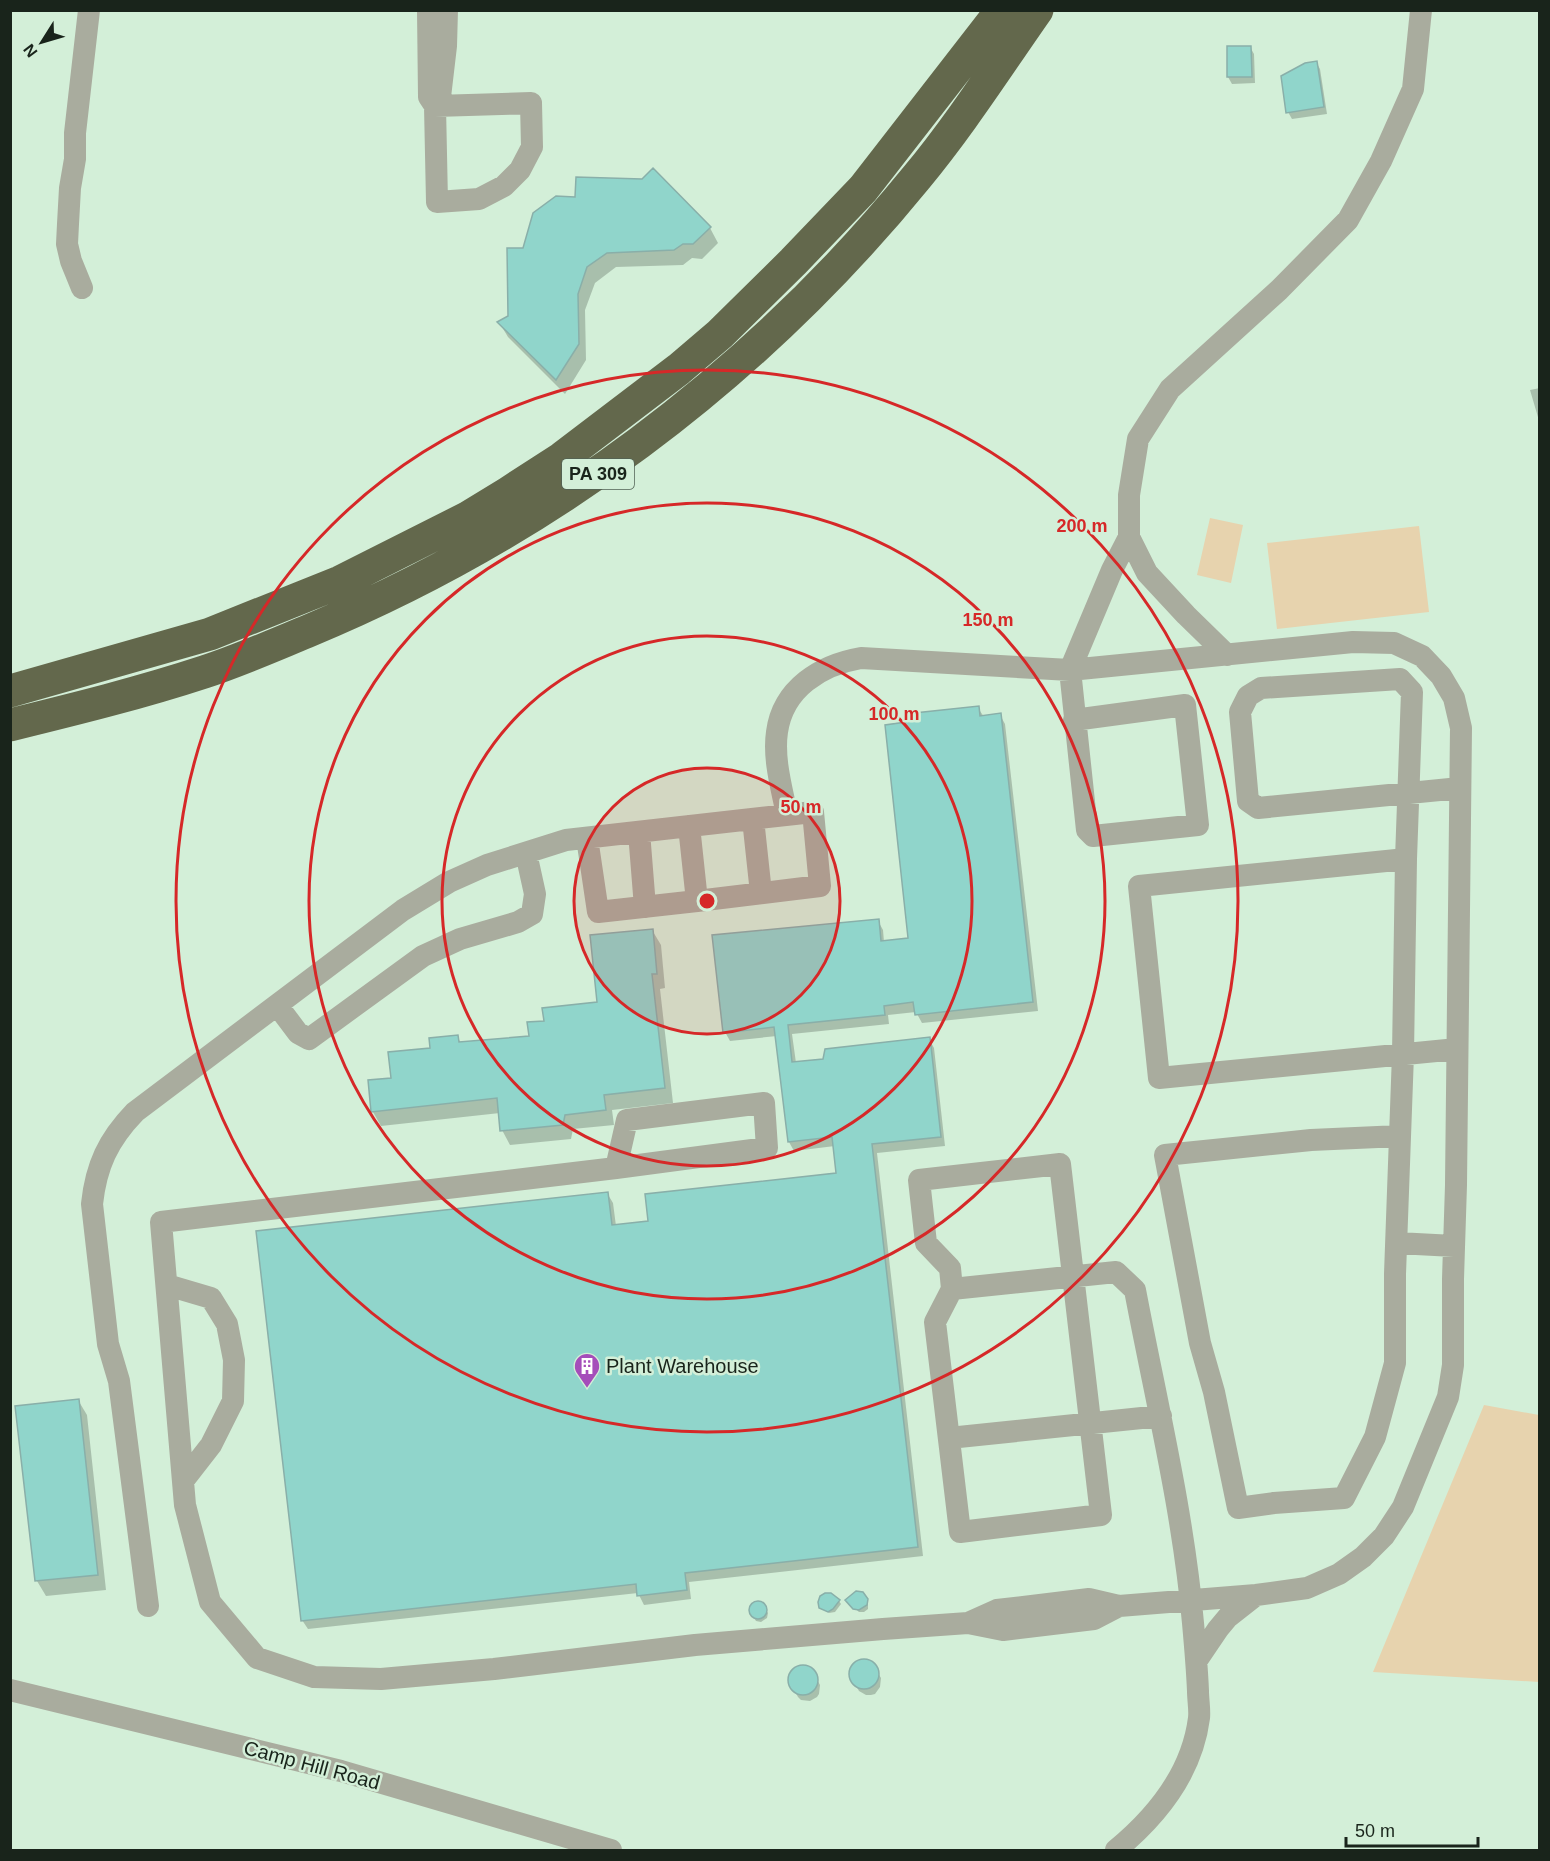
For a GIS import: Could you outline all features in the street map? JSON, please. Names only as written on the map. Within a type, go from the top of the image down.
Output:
[{"type":"highway","name":"PA 309","points":[[10,691],[210,634],[340,582],[467,518],[562,458],[639,400],[720,334],[793,262],[863,189],[1002,10]]},
{"type":"highway","name":"PA 309","points":[[10,725],[103,702],[206,671],[331,622],[388,596],[494,539],[598,474],[722,378],[778,326],[845,258],[918,177],[1037,10]]},
{"type":"street","points":[[82,288],[71,261],[68,224],[70,188],[75,159],[75,133],[89,10]]},
{"type":"street","points":[[428,10],[437,46],[441,95],[435,106],[437,202],[479,199],[504,186],[520,170],[532,147],[531,103],[435,106]]},
{"type":"street","points":[[437,46],[447,10]]},
{"type":"street","points":[[1227,655],[1147,573],[1129,537],[1129,495],[1138,439],[1170,389],[1279,290],[1348,220],[1381,161],[1413,89],[1421,10]]},
{"type":"street","points":[[1074,720],[1185,705],[1198,825],[1093,836],[1087,830],[1074,720],[1070,670],[1112,570],[1129,537]]},
{"type":"street","points":[[616,1168],[627,1120],[764,1102],[767,1148],[616,1168],[161,1222],[185,1505],[210,1602],[257,1658],[314,1677],[381,1679],[494,1669],[695,1645],[968,1623],[997,1610],[1089,1599],[1119,1606],[1256,1595],[1307,1588],[1339,1574],[1363,1557],[1384,1536],[1403,1507],[1448,1397],[1453,1365],[1461,728],[1454,698],[1441,676],[1422,656],[1394,643],[1353,642],[1070,670],[861,658],[831,665],[816,673],[802,684],[782,713],[777,732],[777,761],[787,815]]},
{"type":"street","points":[[1400,1136],[1311,1140],[1165,1155],[1200,1343],[1214,1392],[1238,1508],[1344,1498],[1375,1437],[1395,1363],[1396,1243],[1400,1136],[1403,1054],[1406,859],[1408,792],[1412,692],[1400,679],[1262,688],[1248,696],[1240,712],[1248,801],[1258,808],[1408,792],[1460,788]]},
{"type":"street","points":[[148,1606],[119,1382],[108,1344],[92,1204],[94,1182],[112,1139],[135,1112],[423,896],[487,865],[566,840],[813,812],[820,886],[598,912],[586,838]]},
{"type":"street","points":[[753,819],[761,893]]},
{"type":"street","points":[[689,826],[697,901]]},
{"type":"street","points":[[639,832],[645,907]]},
{"type":"street","points":[[277,1005],[298,1033],[309,1039],[423,956],[460,939],[518,922],[532,914],[535,894],[526,853]]},
{"type":"street","points":[[1406,859],[1139,886],[1159,1078],[1457,1049]]},
{"type":"street","points":[[1060,1164],[1101,1515],[960,1532],[934,1322],[952,1289],[950,1268],[926,1243],[919,1180],[1060,1164]]},
{"type":"street","points":[[1396,1243],[1454,1246]]},
{"type":"street","points":[[952,1289],[1116,1272],[1135,1290],[1171,1463],[1185,1547],[1197,1660],[1199,1718],[1190,1752],[1177,1781],[1157,1810],[1116,1851]]},
{"type":"street","points":[[167,1285],[211,1298],[227,1324],[234,1360],[233,1401],[211,1445],[183,1481]]},
{"type":"street","points":[[949,1438],[1161,1416]]},
{"type":"street","points":[[1197,1660],[1228,1617],[1256,1595]]},
{"type":"street","name":"Camp Hill Road","points":[[10,1690],[341,1771],[611,1851]]},
{"type":"shaded area","points":[[1210,518],[1243,525],[1231,583],[1197,575]]},
{"type":"shaded area","points":[[1419,526],[1429,612],[1277,629],[1267,543]]},
{"type":"shaded area","points":[[1484,1405],[1539,1415],[1539,1682],[1373,1672]]},
{"type":"building","points":[[1227,46],[1251,46],[1252,77],[1227,77]]},
{"type":"building","points":[[1317,61],[1324,107],[1286,113],[1281,76],[1305,63]]},
{"type":"building","points":[[653,168],[711,227],[693,244],[683,244],[674,250],[607,253],[587,267],[578,294],[579,344],[556,380],[497,322],[508,316],[507,248],[523,248],[533,213],[556,196],[575,197],[576,177],[642,179]]},
{"type":"building","name":"Plant Warehouse","points":[[979,706],[980,716],[1001,713],[1033,1002],[915,1015],[913,1002],[884,1006],[885,1015],[788,1025],[792,1062],[823,1059],[825,1049],[930,1037],[941,1137],[872,1144],[918,1547],[685,1573],[687,1590],[637,1596],[636,1584],[301,1621],[256,1231],[608,1192],[612,1225],[648,1221],[645,1194],[836,1173],[832,1137],[788,1142],[774,1027],[723,1033],[712,935],[879,919],[881,941],[908,938],[885,725],[906,722],[905,714]]},
{"type":"building","points":[[653,929],[657,974],[652,974],[665,1088],[604,1095],[606,1110],[565,1115],[563,1125],[500,1131],[497,1098],[371,1112],[368,1080],[391,1078],[388,1052],[430,1048],[429,1038],[458,1035],[459,1042],[529,1036],[527,1022],[544,1021],[542,1008],[597,1002],[590,935]]},
{"type":"building","points":[[79,1399],[98,1575],[35,1581],[15,1406]]},
{"type":"building","points":[[856,1591],[863,1592],[868,1599],[867,1605],[859,1610],[853,1609],[845,1600]]},
{"type":"building","points":[[831,1593],[840,1600],[828,1612],[819,1608],[818,1602],[820,1596]]},
{"type":"building","points":[[754,1601],[762,1601],[767,1606],[765,1617],[754,1619],[749,1614],[749,1606]]},
{"type":"building","points":[[864,1659],[870,1660],[878,1668],[878,1680],[870,1688],[864,1689],[858,1688],[850,1680],[849,1674],[850,1668],[858,1660]]},
{"type":"building","points":[[803,1665],[809,1666],[817,1674],[817,1686],[809,1694],[803,1695],[797,1694],[789,1686],[788,1680],[789,1674],[797,1666]]},
{"type":"place","name":"Plant Warehouse","points":[[587,1389]]}]
